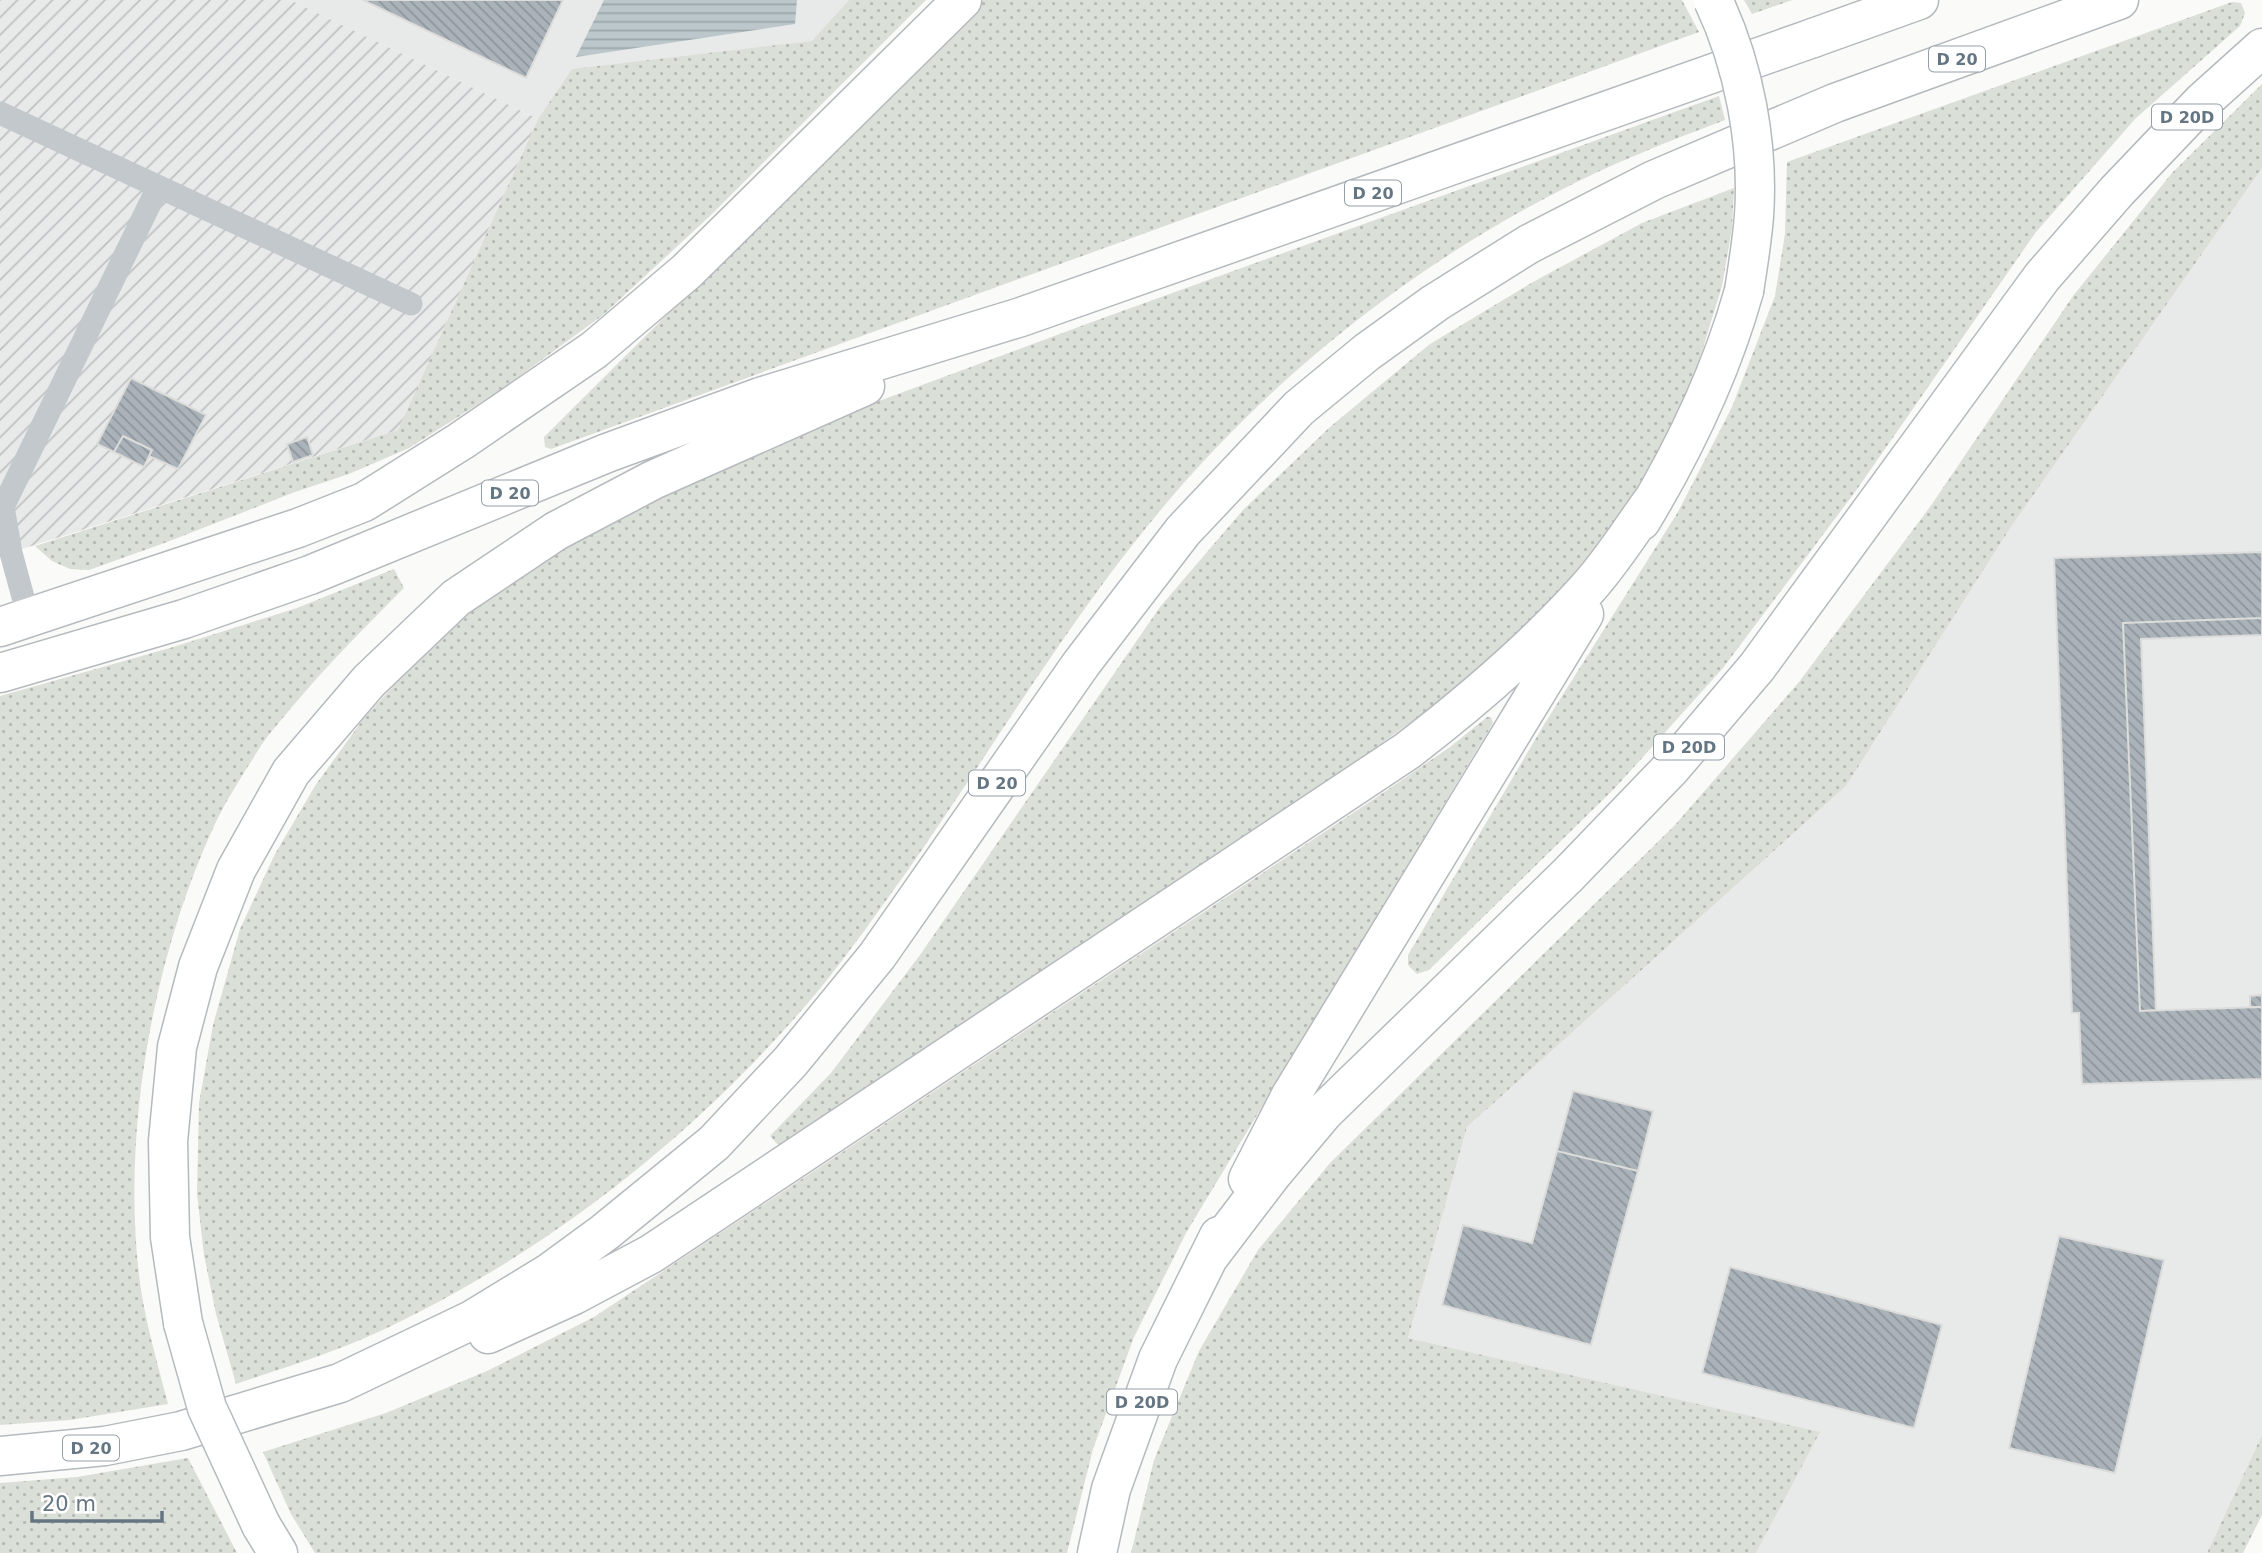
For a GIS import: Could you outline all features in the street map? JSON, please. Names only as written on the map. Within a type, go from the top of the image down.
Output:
[{"type":"main road","points":[[14,623],[298,528],[364,502],[461,441],[594,350],[687,271],[962,0]]},
{"type":"main road","points":[[1208,1258],[1290,1097],[1653,500],[1710,390],[1730,339],[1744,291],[1754,215],[1754,155],[1743,87],[1725,24],[1713,0]]},
{"type":"main road","name":"D 20","points":[[0,673],[184,619],[310,575],[607,453],[760,397],[1021,317],[1919,0]]},
{"type":"main road","name":"D 20","points":[[0,1456],[105,1446],[181,1431],[340,1383],[472,1320],[549,1273],[605,1232],[714,1143],[791,1061],[877,956],[1081,664],[1182,531],[1299,408],[1367,352],[1435,303],[1529,244],[1654,180],[1835,103],[2119,0]]},
{"type":"main road","name":"D 20D","points":[[1097,1553],[1111,1489],[1158,1359],[1208,1258],[1272,1174],[1324,1112],[1568,875],[1672,767],[1757,667],[2042,276],[2202,102],[2262,48]]},
{"type":"main road","points":[[270,1539],[207,1408],[183,1323],[170,1223],[168,1141],[177,1047],[198,967],[236,870],[291,772],[369,681],[456,598],[556,531],[653,480],[1021,317]]},
{"type":"main road","points":[[340,1383],[490,1333],[574,1295],[651,1254],[1395,758],[1471,701],[1528,650],[1588,588],[1653,500]]},
{"type":"lane","points":[[0,113],[411,304]]},
{"type":"lane","points":[[14,623],[11,553],[1,507],[158,187]]},
{"type":"shaded area","points":[[0,0],[290,0],[538,119],[398,430],[0,556]]},
{"type":"shaded area","points":[[290,0],[849,0],[813,41],[573,69],[538,119]]},
{"type":"shaded area","points":[[604,0],[797,0],[795,24],[576,57]]},
{"type":"shaded area","points":[[849,0],[926,0],[711,215],[603,315],[499,391],[409,448],[349,474],[89,570],[70,569],[52,561],[35,546],[398,430],[538,119],[572,69],[812,41]]},
{"type":"shaded area","points":[[983,0],[1682,0],[1699,32],[551,449],[545,447],[544,437]]},
{"type":"shaded area","points":[[1744,0],[1792,0],[1752,14]]},
{"type":"shaded area","points":[[2232,2],[2241,3],[2245,13],[2240,26],[2135,119],[2036,232],[1855,492],[1723,668],[1615,788],[1429,970],[1417,974],[1408,965],[1408,955],[1545,723],[1678,512],[1732,407],[1775,296],[1785,234],[1787,162]]},
{"type":"shaded area","points":[[2262,84],[2262,168],[2009,530],[1846,786],[1467,1127],[1408,1338],[1820,1432],[1756,1553],[1131,1553],[1154,1460],[1199,1351],[1258,1250],[1330,1163],[1675,825],[1799,682],[1930,507],[2073,296],[2172,173]]},
{"type":"shaded area","points":[[1719,96],[1725,120],[1579,181],[1466,244],[1377,305],[1293,374],[1253,411],[1171,497],[1091,600],[908,870],[830,976],[773,1042],[674,1138],[565,1224],[448,1297],[350,1344],[236,1384],[216,1314],[204,1255],[197,1194],[199,1103],[213,1025],[240,929],[275,854],[315,786],[364,718],[416,661],[478,604],[631,506],[860,408]]},
{"type":"shaded area","points":[[2262,168],[2262,1435],[2207,1553],[1756,1553],[1819,1433],[1408,1338],[1467,1127],[1846,786],[2009,530]]},
{"type":"shaded area","points":[[1734,188],[1732,228],[1722,286],[1684,410],[1617,525],[1550,604],[1478,673],[1367,754],[780,1147],[770,1136],[831,1073],[920,955],[1160,607],[1243,510],[1330,427],[1430,344],[1533,282],[1642,223]]},
{"type":"shaded area","points":[[394,569],[404,588],[292,707],[262,744],[237,784],[214,826],[174,931],[147,1046],[135,1162],[135,1219],[141,1291],[168,1404],[70,1420],[0,1425],[0,696],[170,648],[297,608]]},
{"type":"shaded area","points":[[1487,717],[1491,717],[1493,723],[1186,1233],[1134,1337],[1093,1449],[1067,1553],[315,1553],[291,1514],[263,1452],[386,1413],[487,1371],[594,1317],[1383,793],[1450,747]]},
{"type":"shaded area","points":[[2262,1435],[2262,1515],[2243,1553],[2207,1553]]},
{"type":"shaded area","points":[[188,1458],[237,1553],[0,1553],[0,1483],[77,1477]]},
{"type":"building","points":[[363,0],[563,0],[526,78]]},
{"type":"building","points":[[131,378],[206,415],[178,469],[149,456],[152,450],[123,436],[114,452],[97,444]]},
{"type":"building","points":[[123,436],[152,450],[144,467],[114,452]]},
{"type":"building","points":[[307,437],[313,455],[293,462],[287,444]]},
{"type":"building","points":[[2262,552],[2262,618],[2123,623],[2140,1011],[2262,1007],[2262,1079],[2082,1084],[2079,1013],[2072,1013],[2054,558]]},
{"type":"building","points":[[2262,618],[2262,635],[2141,639],[2156,1010],[2140,1011],[2123,623]]},
{"type":"building","points":[[2262,995],[2262,1007],[2250,1007],[2250,996]]},
{"type":"building","points":[[1573,1091],[1653,1111],[1638,1171],[1557,1151]]},
{"type":"building","points":[[1557,1151],[1638,1171],[1591,1345],[1442,1305],[1463,1225],[1532,1243]]},
{"type":"building","points":[[2059,1236],[2164,1260],[2115,1473],[2009,1448]]},
{"type":"building","points":[[1730,1267],[1942,1325],[1914,1428],[1702,1373]]}]
